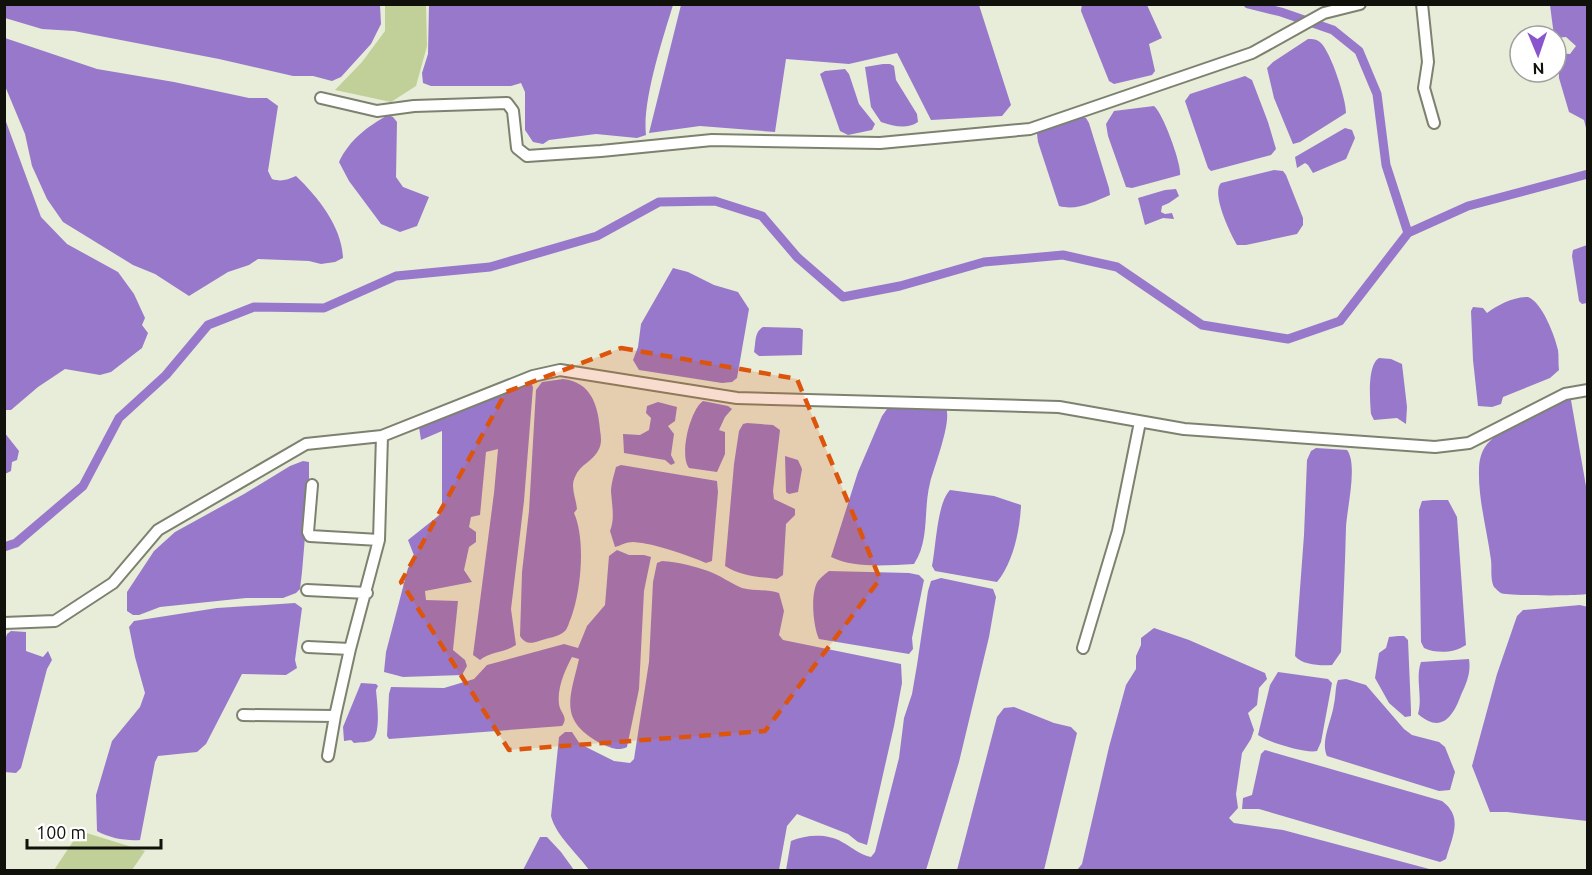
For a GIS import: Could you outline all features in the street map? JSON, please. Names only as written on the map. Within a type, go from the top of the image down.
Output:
[{"type":"street","points":[[321,98],[377,111],[414,106],[507,103],[513,111],[517,148],[526,156],[712,140],[880,143],[1030,129],[1252,52],[1324,13],[1360,4]]},
{"type":"street","points":[[1422,4],[1428,62],[1424,88],[1434,123]]},
{"type":"street","points":[[4,623],[55,621],[113,583],[158,530],[306,444],[382,436],[533,376],[560,370],[736,398],[1059,407],[1184,429],[1435,447],[1469,442],[1565,394],[1587,390]]},
{"type":"street","points":[[1083,648],[1118,531],[1140,422]]},
{"type":"street","points":[[328,756],[350,649],[367,593],[379,540],[382,436]]},
{"type":"street","points":[[312,485],[308,532],[310,536],[379,540]]},
{"type":"street","points":[[307,590],[367,593]]},
{"type":"street","points":[[308,648],[350,649]]},
{"type":"street","points":[[243,715],[335,716]]},
{"type":"highlighted area","points":[[621,348],[797,379],[880,579],[765,731],[509,750],[401,582],[506,392]]},
{"type":"green space","points":[[385,5],[426,5],[427,46],[416,86],[391,102],[335,90],[362,62],[385,31]]},
{"type":"green space","points":[[80,831],[145,851],[132,870],[54,870]]},
{"type":"shaded area","points":[[1082,4],[1147,5],[1162,38],[1149,44],[1155,71],[1152,75],[1114,84],[1109,81],[1081,11]]},
{"type":"shaded area","points":[[4,5],[380,5],[381,24],[371,44],[341,77],[332,81],[313,76],[293,76],[74,31],[42,29],[5,18]]},
{"type":"shaded area","points":[[429,5],[673,5],[650,88],[646,135],[637,138],[596,134],[549,140],[543,144],[533,142],[525,130],[525,92],[521,83],[511,86],[431,86],[423,83],[422,73],[428,54]]},
{"type":"shaded area","points":[[681,5],[979,5],[1011,105],[1002,116],[931,120],[897,53],[849,64],[786,59],[775,132],[700,126],[649,133]]},
{"type":"shaded area","points":[[1550,5],[1587,5],[1587,132],[1584,120],[1569,112],[1561,84],[1568,84],[1568,54],[1576,46],[1568,39],[1568,24],[1552,24]]},
{"type":"shaded area","points":[[5,38],[97,69],[249,98],[267,98],[278,106],[268,171],[275,180],[296,176],[312,193],[333,224],[342,246],[343,258],[321,264],[309,261],[258,259],[249,265],[228,272],[189,296],[63,222],[47,199],[32,166],[25,134],[5,86]]},
{"type":"shaded area","points":[[1308,39],[1319,42],[1325,48],[1341,87],[1346,113],[1300,142],[1293,144],[1274,98],[1267,68]]},
{"type":"shaded area","points":[[883,64],[894,66],[896,80],[917,114],[918,122],[904,127],[881,122],[871,107],[865,67]]},
{"type":"shaded area","points":[[845,69],[849,74],[859,104],[875,124],[872,130],[848,135],[840,131],[820,74],[825,71]]},
{"type":"shaded area","points":[[1245,76],[1252,80],[1276,149],[1271,155],[1211,171],[1185,101],[1190,94]]},
{"type":"shaded area","points":[[1154,106],[1171,139],[1180,175],[1132,188],[1126,187],[1106,124],[1114,111]]},
{"type":"shaded area","points":[[388,115],[397,122],[396,177],[403,187],[429,197],[417,226],[400,232],[381,224],[349,181],[339,162],[348,147],[360,134]]},
{"type":"shaded area","points":[[1079,116],[1086,118],[1089,123],[1110,195],[1085,205],[1059,206],[1037,134],[1040,128]]},
{"type":"shaded area","points":[[5,119],[41,217],[67,244],[118,272],[134,294],[145,318],[142,325],[148,333],[142,348],[111,372],[100,375],[65,369],[38,387],[11,410],[5,410]]},
{"type":"shaded area","points":[[1345,128],[1352,130],[1355,138],[1346,159],[1313,173],[1305,163],[1297,168],[1295,157]]},
{"type":"shaded area","points":[[1274,170],[1283,171],[1286,175],[1303,218],[1303,225],[1297,234],[1237,245],[1220,204],[1218,196],[1221,183]]},
{"type":"shaded area","points":[[1176,189],[1179,196],[1162,206],[1161,212],[1172,213],[1174,219],[1163,218],[1145,225],[1138,198]]},
{"type":"shaded area","points":[[1587,245],[1587,303],[1582,304],[1579,301],[1572,256],[1573,250]]},
{"type":"shaded area","points":[[673,268],[738,292],[749,309],[737,378],[732,382],[722,383],[639,370],[633,360],[638,347],[641,324]]},
{"type":"shaded area","points":[[1528,297],[1538,305],[1551,328],[1558,350],[1559,370],[1550,378],[1503,397],[1501,404],[1492,407],[1478,406],[1471,311],[1473,307],[1483,308],[1487,313],[1506,302]]},
{"type":"shaded area","points":[[763,327],[803,330],[802,355],[759,356],[754,352],[755,341],[758,332]]},
{"type":"shaded area","points":[[1379,358],[1391,359],[1402,364],[1407,407],[1406,424],[1397,418],[1374,420],[1371,414],[1371,375],[1375,362]]},
{"type":"shaded area","points":[[563,379],[580,385],[591,396],[597,412],[601,442],[597,453],[580,469],[574,481],[573,489],[577,509],[574,513],[580,537],[581,566],[571,618],[562,633],[528,643],[520,636],[522,572],[529,511],[536,390],[542,382]]},
{"type":"shaded area","points":[[526,383],[531,383],[533,387],[524,501],[511,609],[516,645],[480,660],[473,655],[498,449],[486,452],[480,515],[471,517],[469,527],[476,532],[476,542],[469,547],[464,570],[472,582],[425,591],[426,600],[458,601],[453,650],[465,660],[467,666],[462,675],[403,677],[384,672],[386,652],[408,568],[415,558],[408,540],[442,513],[442,431],[421,440],[419,427]]},
{"type":"shaded area","points":[[1568,399],[1571,400],[1587,492],[1587,594],[1515,595],[1501,593],[1494,587],[1492,581],[1491,560],[1480,492],[1481,454],[1491,440],[1499,434]]},
{"type":"shaded area","points":[[703,401],[728,406],[732,409],[719,430],[725,432],[725,454],[717,472],[689,468],[686,462],[687,433],[694,413]]},
{"type":"shaded area","points":[[658,402],[677,407],[675,421],[668,426],[674,434],[671,455],[675,463],[671,465],[665,460],[624,453],[623,434],[640,435],[649,430],[651,418],[646,413],[647,406]]},
{"type":"shaded area","points":[[946,408],[947,423],[930,483],[922,545],[914,564],[861,565],[831,557],[858,472],[882,416],[887,409]]},
{"type":"shaded area","points":[[743,424],[773,425],[780,430],[774,499],[795,509],[795,515],[786,524],[783,575],[777,579],[743,574],[725,566],[739,431]]},
{"type":"shaded area","points":[[4,432],[19,451],[17,460],[12,462],[11,471],[5,474]]},
{"type":"shaded area","points":[[1316,448],[1347,450],[1352,465],[1346,527],[1341,652],[1332,665],[1307,663],[1295,656],[1307,460],[1311,451]]},
{"type":"shaded area","points":[[785,456],[798,460],[802,469],[798,492],[789,494],[786,492]]},
{"type":"shaded area","points":[[303,461],[309,462],[309,490],[300,589],[296,593],[283,598],[246,598],[160,607],[139,615],[133,615],[127,611],[127,592],[154,551],[175,532],[290,466]]},
{"type":"shaded area","points":[[621,465],[717,481],[712,561],[706,563],[642,543],[631,542],[615,547],[610,531],[613,517],[611,489],[616,467]]},
{"type":"shaded area","points":[[950,490],[994,496],[1021,505],[1015,546],[997,582],[935,571],[932,566],[942,505]]},
{"type":"shaded area","points":[[1448,500],[1457,517],[1466,645],[1445,652],[1424,648],[1421,642],[1419,510],[1422,501]]},
{"type":"shaded area","points":[[617,550],[629,555],[651,557],[644,591],[639,689],[627,747],[617,749],[600,743],[578,726],[570,707],[579,659],[572,657],[564,673],[559,692],[559,704],[565,720],[562,726],[389,739],[387,736],[391,687],[444,688],[474,679],[487,665],[564,644],[578,648],[587,626],[605,605],[609,556]]},
{"type":"shaded area","points":[[662,561],[703,569],[742,588],[779,593],[784,611],[779,635],[783,640],[901,664],[902,683],[894,726],[867,845],[858,842],[848,834],[797,814],[787,826],[779,870],[589,870],[562,838],[551,816],[559,737],[565,732],[572,732],[580,744],[614,761],[630,763],[634,759],[649,662],[653,582],[657,563]]},
{"type":"shaded area","points":[[829,571],[909,573],[919,575],[924,580],[912,638],[913,649],[909,654],[819,639],[814,618],[814,593],[818,581]]},
{"type":"shaded area","points":[[941,578],[993,589],[996,597],[989,637],[959,762],[926,870],[786,870],[791,841],[803,837],[836,839],[863,855],[871,857],[875,852],[899,758],[904,718],[912,694],[928,591],[931,581]]},
{"type":"shaded area","points":[[295,603],[302,608],[295,660],[297,668],[286,675],[242,674],[206,744],[197,752],[158,756],[140,840],[107,836],[97,831],[96,795],[112,741],[140,707],[145,693],[129,627],[134,621],[217,608]]},
{"type":"shaded area","points":[[1580,605],[1588,607],[1587,821],[1490,812],[1472,766],[1497,674],[1517,616],[1523,610]]},
{"type":"shaded area","points":[[1154,628],[1189,640],[1265,673],[1267,679],[1259,688],[1257,705],[1248,713],[1254,730],[1242,753],[1236,794],[1238,808],[1229,818],[1234,823],[1283,830],[1433,870],[1077,870],[1082,864],[1126,685],[1136,669],[1136,656],[1141,645],[1141,638]]},
{"type":"shaded area","points":[[11,631],[26,632],[26,651],[43,657],[48,651],[52,660],[47,669],[21,768],[16,773],[4,772],[4,643],[7,634]]},
{"type":"shaded area","points":[[1404,636],[1408,640],[1411,716],[1405,717],[1389,703],[1375,678],[1379,653],[1386,648],[1389,637]]},
{"type":"shaded area","points":[[1469,659],[1467,682],[1450,716],[1440,723],[1433,723],[1418,714],[1421,662]]},
{"type":"shaded area","points":[[1278,672],[1328,679],[1332,683],[1321,742],[1317,751],[1287,747],[1258,735],[1270,685]]},
{"type":"shaded area","points":[[1346,679],[1366,685],[1404,729],[1412,735],[1439,742],[1445,747],[1455,772],[1450,790],[1439,791],[1327,756],[1325,744],[1337,683],[1338,680]]},
{"type":"shaded area","points":[[361,683],[378,686],[376,690],[377,730],[372,740],[367,742],[344,741],[343,727]]},
{"type":"shaded area","points":[[1014,707],[1054,723],[1071,727],[1077,733],[1044,870],[957,870],[997,717],[1004,708]]},
{"type":"shaded area","points":[[1265,750],[1442,801],[1449,807],[1455,821],[1446,859],[1440,862],[1259,809],[1242,809],[1243,798],[1252,795],[1261,754]]},
{"type":"shaded area","points":[[540,837],[547,837],[574,870],[523,870]]},
{"type":"waterway","points":[[1248,4],[1281,12],[1333,30],[1359,51],[1377,94],[1386,165],[1408,233]]},
{"type":"waterway","points":[[4,547],[16,543],[83,486],[119,418],[166,375],[208,325],[254,307],[324,308],[396,276],[490,267],[597,236],[659,202],[715,201],[762,216],[797,257],[843,297],[900,286],[984,262],[1063,255],[1117,267],[1202,325],[1288,339],[1340,321],[1408,233],[1468,206],[1588,174]]}]
